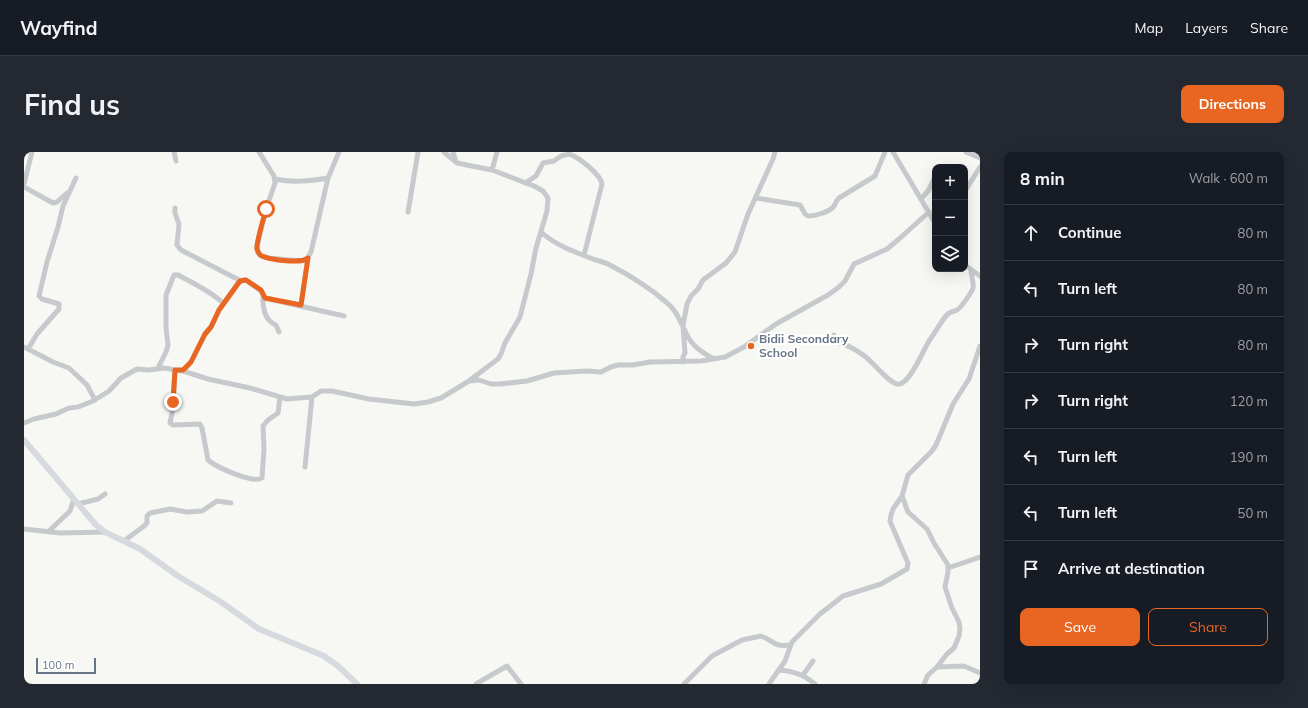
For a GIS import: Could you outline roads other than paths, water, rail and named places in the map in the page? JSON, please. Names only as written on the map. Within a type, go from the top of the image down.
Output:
[{"type":"main road","points":[[24,440],[96,525],[105,532],[140,549],[178,576],[221,602],[259,629],[324,656],[338,666],[357,684]]},
{"type":"street","points":[[32,152],[24,186],[53,203],[57,202],[69,192]]},
{"type":"street","points":[[174,152],[176,161]]},
{"type":"street","points":[[259,152],[275,179],[275,183],[266,209],[257,247],[258,253],[261,256],[269,258],[288,260],[302,261],[308,258]]},
{"type":"street","points":[[301,305],[308,258],[311,252],[328,178],[339,152]]},
{"type":"street","points":[[408,212],[418,152]]},
{"type":"street","points":[[24,424],[34,419],[56,414],[68,408],[78,407],[95,400],[109,391],[121,378],[137,369],[149,370],[169,368],[183,370],[208,379],[292,399],[312,397],[325,391],[402,404],[422,403],[441,398],[469,380],[498,359],[505,343],[520,317],[547,211],[548,198],[542,191],[525,183],[492,170],[456,162],[444,152]]},
{"type":"street","points":[[453,152],[456,162]]},
{"type":"street","points":[[492,170],[497,152]]},
{"type":"street","points":[[683,362],[685,353],[683,326],[687,304],[704,278],[720,268],[736,252],[740,235],[773,160],[775,152]]},
{"type":"street","points":[[756,198],[800,205],[805,214],[808,216],[829,210],[834,207],[839,198],[875,176],[885,152]]},
{"type":"street","points":[[893,152],[932,218]]},
{"type":"street","points":[[966,152],[980,158]]},
{"type":"street","points":[[525,183],[536,176],[542,163],[554,161],[563,154],[569,154],[582,160],[599,177],[602,182],[584,255]]},
{"type":"street","points":[[968,186],[980,167]]},
{"type":"street","points":[[76,178],[63,206],[39,296],[42,299],[59,304],[59,307],[26,348],[73,371],[87,385],[95,400]]},
{"type":"street","points":[[275,179],[281,181],[303,181],[328,178]]},
{"type":"street","points":[[921,199],[928,191],[932,183]]},
{"type":"street","points":[[175,208],[178,224],[177,241],[179,248],[241,281],[246,280],[261,290],[267,318],[276,325],[279,332]]},
{"type":"street","points":[[469,380],[479,380],[491,384],[506,383],[527,381],[554,373],[587,371],[601,372],[611,366],[650,362],[683,362],[725,357],[735,353],[781,321],[828,295],[845,281],[854,264],[887,249],[929,212]]},
{"type":"street","points":[[541,232],[563,246],[609,264],[636,280],[666,301],[679,317],[693,344],[714,359]]},
{"type":"street","points":[[970,270],[980,276]]},
{"type":"street","points":[[834,335],[839,344],[850,347],[866,357],[883,375],[899,385],[907,379],[916,367],[926,346],[944,318],[950,313],[959,309],[971,292],[973,286],[970,270]]},
{"type":"street","points":[[158,368],[168,345],[166,328],[166,295],[174,275],[178,275],[186,279],[214,295],[223,303]]},
{"type":"street","points":[[183,370],[191,362],[223,303],[241,281]]},
{"type":"street","points":[[263,296],[265,298],[344,316]]},
{"type":"street","points":[[769,684],[785,661],[790,645],[820,614],[840,598],[881,584],[907,568],[908,563],[890,521],[893,509],[902,496],[908,475],[936,445],[953,404],[969,379],[980,346]]},
{"type":"street","points":[[175,370],[173,408],[170,423],[174,425],[200,424],[209,461],[216,466],[242,476],[259,480],[262,478],[264,449],[263,426],[268,420],[278,413],[280,397]]},
{"type":"street","points":[[305,467],[312,397]]},
{"type":"street","points":[[48,532],[70,511],[76,501],[98,499],[105,494]]},
{"type":"street","points":[[902,496],[908,512],[927,529],[948,568],[945,587],[952,608],[959,622],[960,630],[954,648],[928,675],[924,684]]},
{"type":"street","points":[[124,541],[147,523],[147,516],[150,513],[170,509],[187,512],[202,511],[217,501],[231,504]]},
{"type":"street","points":[[24,529],[60,533],[105,532]]},
{"type":"street","points":[[948,568],[980,557]]},
{"type":"street","points":[[684,684],[712,656],[748,638],[761,636],[780,646],[790,645]]},
{"type":"street","points":[[803,675],[813,661]]},
{"type":"street","points":[[476,684],[507,666],[522,684]]},
{"type":"street","points":[[937,667],[964,666],[980,673]]},
{"type":"street","points":[[780,670],[791,671],[803,675],[815,684]]},
{"type":"place","name":"Bidii Secondary School","points":[[751,346]]}]
